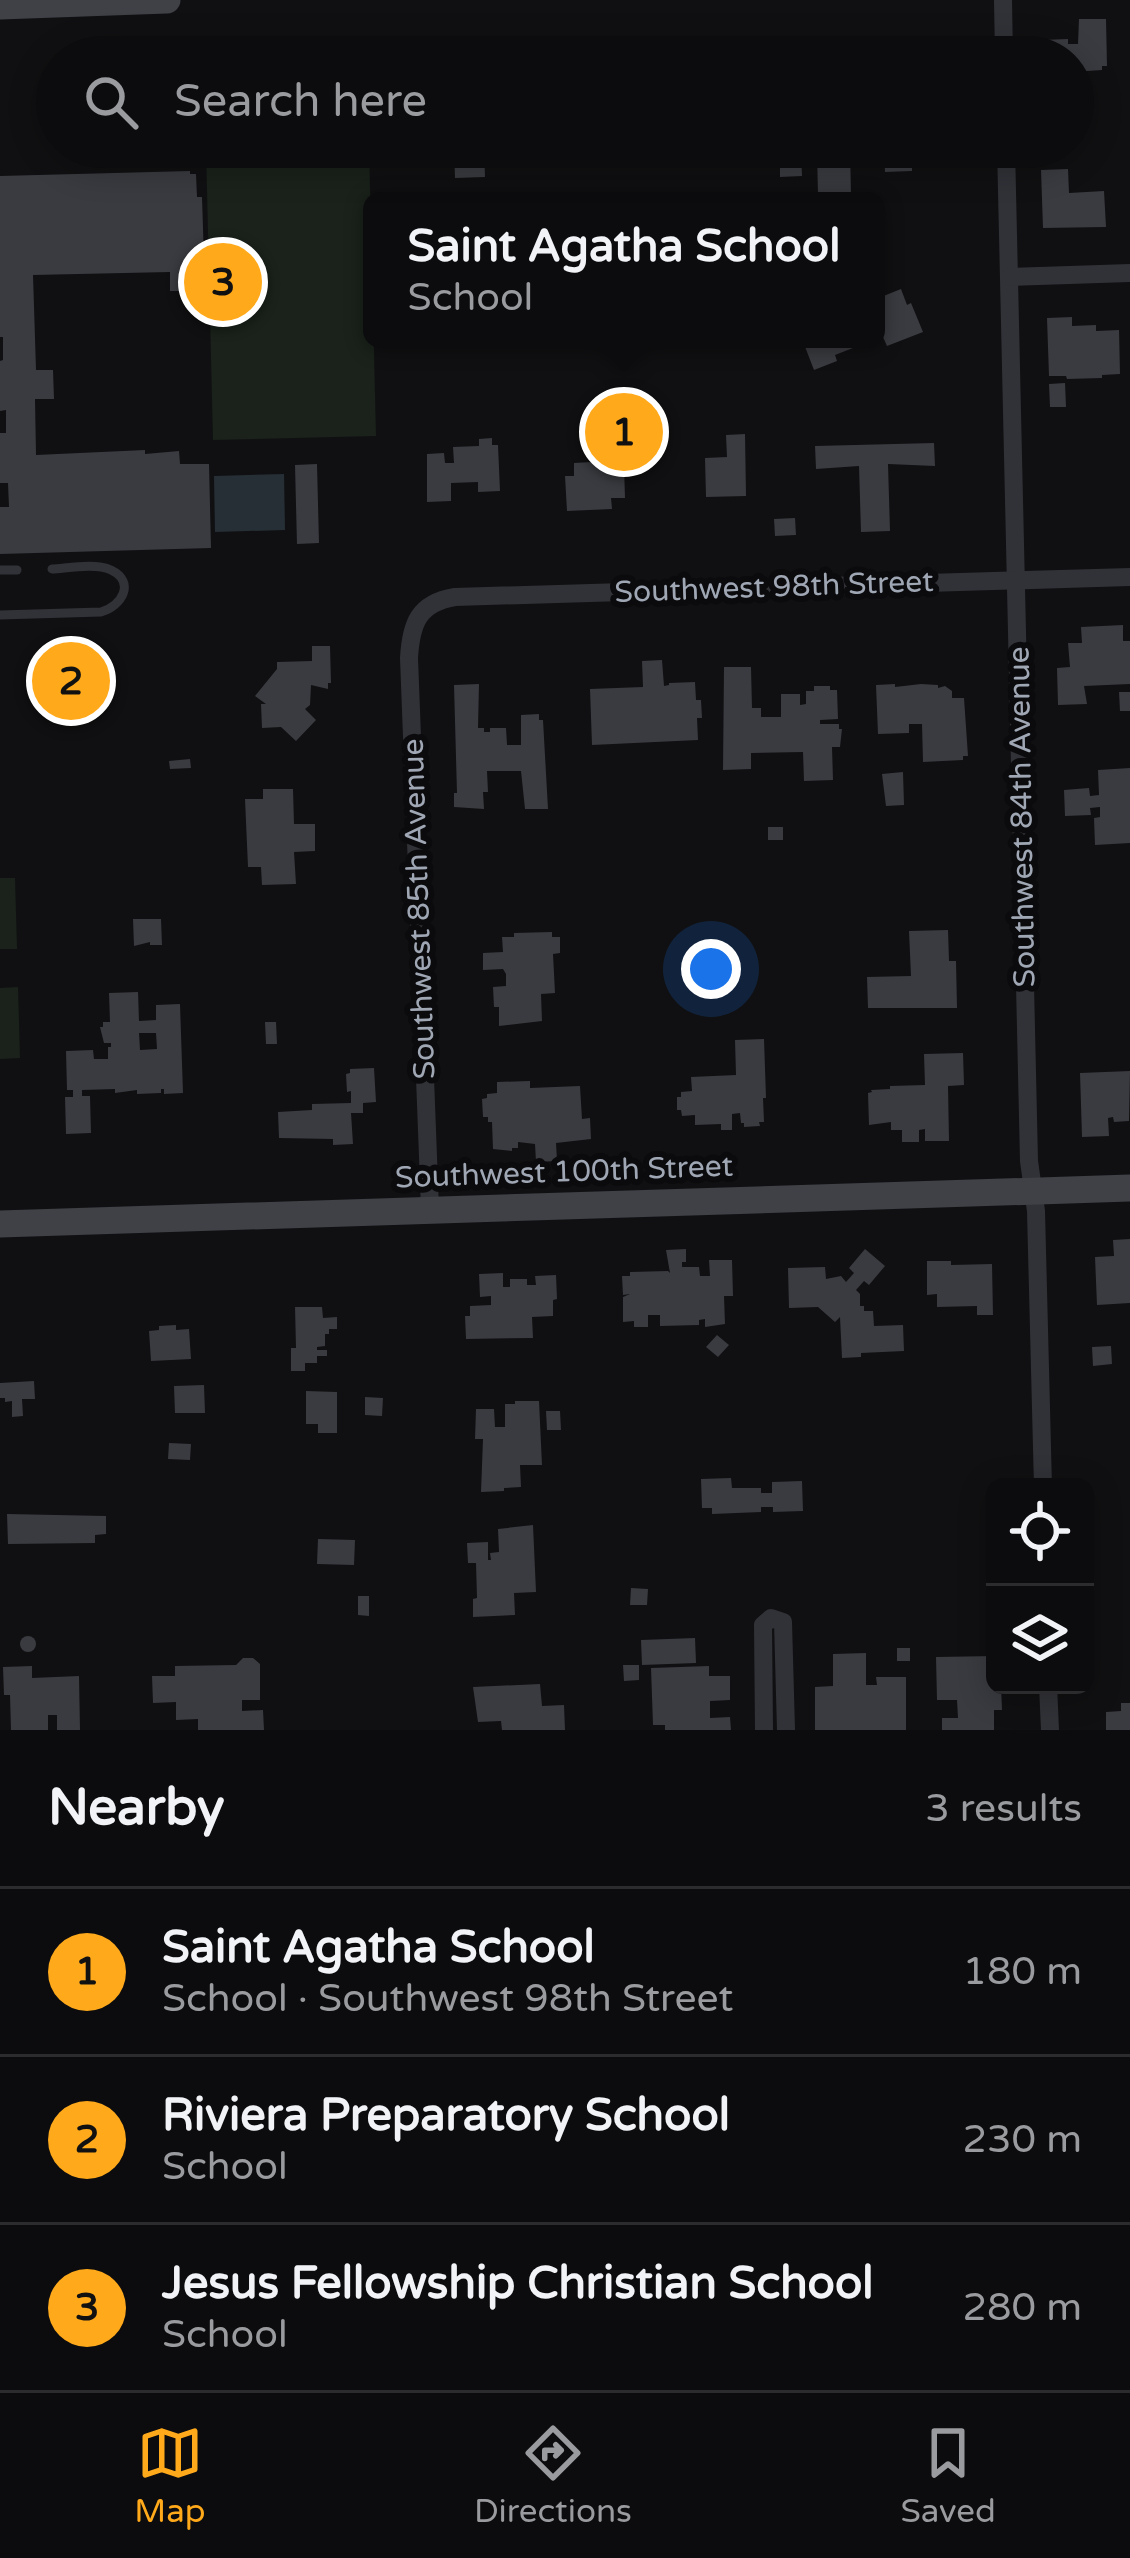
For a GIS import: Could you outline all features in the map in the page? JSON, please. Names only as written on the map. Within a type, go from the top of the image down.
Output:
[{"type":"street","points":[[0,6],[167,0]]},
{"type":"street","points":[[1003,0],[1004,36]]},
{"type":"street","name":"Southwest 84th Avenue","points":[[1007,168],[1029,1161],[1043,1478]]},
{"type":"street","points":[[1010,277],[1130,273]]},
{"type":"street","name":"Southwest 98th Street","points":[[422,611],[429,604],[455,597],[1130,578]]},
{"type":"street","name":"Southwest 85th Avenue","points":[[422,611],[409,658],[430,1210]]},
{"type":"street","name":"Southwest 100th Street","points":[[0,1224],[1130,1188]]},
{"type":"street","points":[[764,1730],[763,1625],[771,1618],[783,1622],[786,1730]]},
{"type":"street","points":[[1048,1694],[1050,1730]]},
{"type":"lane","points":[[0,615],[101,612],[115,607],[123,596],[122,580],[107,568],[52,568]]},
{"type":"lane","points":[[0,570],[16,569]]},
{"type":"shaded area","points":[[207,168],[370,168],[370,192],[363,192],[363,348],[374,348],[376,436],[213,440]]},
{"type":"shaded area","points":[[284,474],[285,530],[215,532],[214,476]]},
{"type":"shaded area","points":[[0,878],[15,878],[17,949],[0,949]]},
{"type":"shaded area","points":[[18,987],[20,1058],[0,1059],[0,988]]},
{"type":"building","points":[[1079,19],[1106,19],[1107,66],[1094,71],[1094,36],[1078,36]]},
{"type":"building","points":[[455,168],[485,168],[485,177],[455,178]]},
{"type":"building","points":[[780,168],[802,168],[802,176],[780,177]]},
{"type":"building","points":[[817,168],[850,168],[851,192],[818,192]]},
{"type":"building","points":[[885,168],[912,168],[912,171],[885,172]]},
{"type":"building","points":[[1068,169],[1069,193],[1104,191],[1106,227],[1043,228],[1041,170]]},
{"type":"building","points":[[196,174],[197,197],[202,197],[205,291],[170,291],[170,272],[33,275],[36,370],[53,370],[54,399],[35,399],[36,455],[179,451],[180,464],[209,464],[211,548],[0,554],[0,507],[9,507],[8,483],[0,483],[0,433],[6,433],[6,410],[0,411],[0,176]]},
{"type":"building","points":[[901,289],[923,332],[887,346],[885,295]]},
{"type":"building","points":[[1072,317],[1072,326],[1119,330],[1120,374],[1049,376],[1047,318]]},
{"type":"building","points":[[805,348],[853,348],[835,355],[837,361],[814,370]]},
{"type":"building","points":[[1065,383],[1066,407],[1050,407],[1049,384]]},
{"type":"building","points":[[622,402],[625,498],[611,498],[612,509],[567,511],[565,476],[574,476],[574,463],[592,462],[590,403]]},
{"type":"building","points":[[745,434],[746,496],[706,497],[705,458],[727,457],[726,435]]},
{"type":"building","points":[[492,438],[492,445],[498,445],[500,491],[478,492],[478,482],[451,483],[451,501],[427,502],[427,454],[444,453],[445,463],[454,463],[453,447],[479,446],[479,439]]},
{"type":"building","points":[[934,443],[935,466],[888,464],[890,531],[861,532],[859,466],[816,469],[815,446]]},
{"type":"building","points":[[317,464],[319,543],[297,544],[295,465]]},
{"type":"building","points":[[795,518],[796,535],[775,536],[774,519]]},
{"type":"building","points":[[1123,625],[1123,641],[1130,641],[1130,684],[1084,686],[1087,704],[1058,705],[1057,668],[1070,667],[1068,643],[1082,643],[1081,627]]},
{"type":"building","points":[[312,646],[330,646],[331,683],[328,689],[311,685],[310,705],[305,709],[316,720],[296,741],[281,727],[262,728],[261,704],[266,704],[255,696],[277,669],[277,662],[312,661]]},
{"type":"building","points":[[662,660],[664,686],[695,682],[702,718],[697,718],[698,740],[592,745],[590,689],[643,687],[642,661]]},
{"type":"building","points":[[724,667],[751,667],[752,708],[761,708],[761,717],[781,717],[781,694],[800,694],[800,705],[806,704],[806,691],[814,691],[814,686],[837,690],[838,719],[820,720],[820,724],[839,724],[842,729],[840,747],[832,747],[833,780],[804,781],[803,752],[751,753],[751,769],[723,770]]},
{"type":"building","points":[[479,684],[478,728],[490,732],[490,728],[506,728],[507,745],[521,745],[521,715],[539,714],[543,720],[548,809],[525,809],[521,771],[487,771],[484,809],[454,807],[454,685]]},
{"type":"building","points":[[876,685],[945,686],[952,698],[964,698],[968,756],[923,762],[922,724],[909,724],[909,733],[878,734]]},
{"type":"building","points":[[1119,692],[1130,692],[1130,711],[1120,711]]},
{"type":"building","points":[[190,759],[191,768],[170,769],[169,761]]},
{"type":"building","points":[[1130,768],[1130,843],[1095,845],[1094,818],[1100,817],[1100,807],[1090,808],[1091,815],[1065,816],[1064,790],[1089,788],[1090,796],[1099,795],[1098,770]]},
{"type":"building","points":[[903,772],[904,805],[886,806],[882,774]]},
{"type":"building","points":[[263,789],[293,789],[294,824],[315,824],[315,851],[294,852],[296,884],[262,885],[261,867],[248,867],[245,799],[263,799]]},
{"type":"building","points":[[768,827],[783,827],[783,840],[768,840]]},
{"type":"building","points":[[133,919],[161,919],[162,945],[134,946]]},
{"type":"building","points":[[948,930],[949,961],[956,961],[957,1008],[868,1008],[867,977],[911,976],[909,931]]},
{"type":"building","points":[[552,932],[552,937],[560,937],[560,953],[553,954],[555,993],[541,994],[542,1021],[499,1026],[493,987],[506,986],[506,974],[503,969],[483,970],[483,953],[503,952],[502,937],[514,937],[514,933]]},
{"type":"building","points":[[138,992],[139,1021],[156,1020],[156,1005],[180,1004],[183,1093],[82,1090],[82,1096],[90,1096],[91,1133],[66,1134],[65,1097],[73,1097],[73,1090],[67,1090],[66,1051],[93,1050],[94,1059],[108,1059],[111,1043],[104,1043],[100,1027],[110,1022],[109,993]],"holes":[[[139,1033],[156,1033],[157,1049],[140,1050]]]},
{"type":"building","points":[[265,1022],[276,1022],[277,1044],[266,1044]]},
{"type":"building","points":[[764,1039],[766,1098],[760,1126],[744,1127],[740,1113],[732,1114],[732,1130],[721,1130],[721,1124],[695,1125],[695,1115],[682,1116],[677,1097],[692,1091],[691,1077],[736,1075],[735,1040]]},
{"type":"building","points":[[963,1053],[964,1085],[948,1086],[949,1141],[925,1141],[925,1129],[919,1130],[919,1142],[902,1142],[902,1130],[891,1130],[891,1122],[869,1125],[871,1090],[925,1085],[924,1054]]},
{"type":"building","points":[[374,1068],[376,1102],[363,1103],[363,1113],[351,1113],[353,1144],[279,1138],[278,1112],[312,1110],[312,1104],[351,1103],[346,1074],[350,1069]]},
{"type":"building","points":[[1130,1071],[1129,1121],[1108,1118],[1109,1136],[1082,1137],[1080,1073]]},
{"type":"building","points":[[530,1081],[530,1088],[580,1086],[582,1119],[590,1118],[591,1139],[556,1143],[557,1161],[536,1162],[535,1144],[518,1142],[512,1151],[493,1149],[492,1122],[483,1117],[482,1099],[497,1093],[497,1082]]},
{"type":"building","points":[[1130,1239],[1130,1303],[1097,1305],[1095,1257],[1114,1256],[1113,1240]]},
{"type":"building","points":[[686,1249],[682,1267],[699,1267],[700,1276],[710,1276],[709,1260],[732,1260],[733,1296],[724,1296],[725,1324],[705,1327],[705,1319],[699,1325],[660,1326],[660,1315],[648,1315],[648,1327],[623,1322],[623,1297],[630,1294],[623,1295],[622,1276],[670,1273],[666,1250]]},
{"type":"building","points":[[865,1249],[885,1266],[869,1285],[864,1281],[856,1290],[860,1306],[873,1311],[874,1326],[903,1325],[904,1351],[842,1358],[840,1317],[835,1322],[818,1307],[789,1308],[788,1268],[825,1267],[826,1279],[841,1276],[846,1282],[854,1273],[849,1268]]},
{"type":"building","points":[[927,1261],[992,1264],[993,1315],[977,1315],[977,1306],[937,1307],[937,1294],[927,1295]]},
{"type":"building","points":[[503,1273],[503,1287],[510,1287],[510,1279],[527,1279],[527,1285],[536,1285],[535,1276],[556,1275],[553,1316],[532,1317],[533,1338],[466,1339],[465,1316],[470,1316],[470,1306],[491,1305],[491,1296],[480,1297],[479,1274]]},
{"type":"building","points":[[295,1307],[322,1307],[323,1318],[337,1317],[337,1329],[329,1329],[325,1346],[317,1347],[327,1350],[327,1356],[317,1356],[317,1363],[305,1363],[305,1371],[291,1371]]},
{"type":"building","points":[[176,1325],[176,1330],[189,1329],[191,1359],[151,1361],[149,1331]]},
{"type":"building","points":[[717,1335],[729,1345],[718,1357],[706,1347]]},
{"type":"building","points":[[1111,1346],[1112,1364],[1093,1366],[1092,1347]]},
{"type":"building","points":[[34,1381],[35,1399],[22,1399],[23,1416],[12,1417],[12,1401],[0,1398],[0,1383]]},
{"type":"building","points":[[204,1385],[205,1413],[175,1413],[174,1386]]},
{"type":"building","points":[[306,1391],[337,1392],[337,1433],[318,1433],[318,1424],[306,1424]]},
{"type":"building","points":[[365,1397],[383,1398],[382,1416],[365,1415]]},
{"type":"building","points":[[539,1401],[542,1465],[520,1465],[521,1487],[481,1492],[483,1439],[475,1439],[476,1409],[494,1409],[495,1427],[505,1427],[505,1404]]},
{"type":"building","points":[[546,1411],[560,1411],[561,1430],[547,1430]]},
{"type":"building","points":[[169,1443],[191,1444],[190,1460],[168,1459]]},
{"type":"building","points":[[731,1478],[732,1488],[761,1488],[761,1493],[772,1493],[772,1482],[802,1481],[803,1511],[773,1512],[773,1507],[761,1507],[761,1512],[712,1514],[712,1508],[702,1508],[701,1479]]},
{"type":"building","points":[[7,1514],[106,1516],[106,1534],[95,1535],[95,1543],[8,1544]]},
{"type":"building","points":[[533,1525],[536,1592],[514,1593],[515,1615],[473,1617],[476,1563],[468,1563],[467,1543],[488,1542],[491,1560],[490,1553],[499,1552],[498,1529]]},
{"type":"building","points":[[318,1539],[355,1540],[354,1565],[317,1564]]},
{"type":"building","points":[[631,1588],[648,1589],[647,1605],[630,1605]]},
{"type":"building","points":[[358,1596],[369,1596],[369,1616],[358,1615]]},
{"type":"building","points":[[28,1636],[36,1644],[28,1652],[20,1644]]},
{"type":"building","points":[[695,1638],[696,1663],[642,1665],[641,1640]]},
{"type":"building","points":[[897,1648],[910,1648],[910,1661],[897,1661]]},
{"type":"building","points":[[866,1653],[866,1685],[877,1685],[876,1677],[906,1677],[906,1730],[815,1730],[815,1687],[833,1686],[833,1654]]},
{"type":"building","points":[[986,1656],[986,1694],[1001,1694],[1002,1710],[994,1710],[994,1730],[942,1730],[942,1718],[958,1718],[957,1700],[937,1700],[936,1657]]},
{"type":"building","points":[[243,1658],[260,1664],[260,1700],[242,1700],[242,1711],[263,1710],[264,1730],[198,1730],[198,1719],[176,1720],[176,1702],[153,1703],[152,1676],[175,1676],[175,1666],[236,1665]]},
{"type":"building","points":[[623,1665],[639,1665],[639,1680],[624,1681]]},
{"type":"building","points":[[32,1666],[32,1678],[79,1676],[80,1730],[57,1730],[57,1715],[48,1715],[48,1730],[11,1730],[3,1667]]},
{"type":"building","points":[[709,1666],[709,1676],[730,1676],[730,1700],[710,1701],[710,1718],[730,1717],[731,1730],[665,1730],[665,1725],[653,1725],[651,1668]]},
{"type":"building","points":[[540,1684],[542,1706],[564,1705],[565,1730],[502,1730],[501,1721],[478,1722],[473,1687]]},
{"type":"building","points":[[1121,1703],[1130,1703],[1130,1730],[1106,1730],[1106,1712],[1121,1711]]},
{"type":"place","name":"Jesus Fellowship Christian School","points":[[223,282]]},
{"type":"place","name":"Saint Agatha School","points":[[624,432]]},
{"type":"place","name":"Riviera Preparatory School","points":[[71,681]]}]
